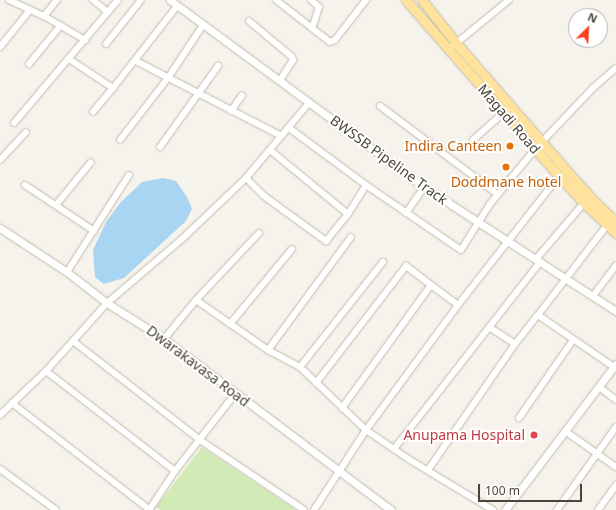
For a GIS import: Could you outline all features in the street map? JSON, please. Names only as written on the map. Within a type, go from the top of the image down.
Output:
[{"type":"main road","name":"Magadi Road","points":[[406,0],[559,176],[584,203],[612,223]]},
{"type":"main road","name":"Magadi Road","points":[[422,0],[456,43],[612,223],[616,233]]},
{"type":"street","points":[[8,0],[19,2],[30,10],[61,25],[85,40]]},
{"type":"street","points":[[44,16],[57,0]]},
{"type":"street","points":[[93,0],[108,12]]},
{"type":"street","points":[[14,123],[118,0]]},
{"type":"street","points":[[106,44],[141,0]]},
{"type":"street","name":"BWSSB Pipeline Track","points":[[170,0],[424,187],[616,311]]},
{"type":"street","points":[[276,0],[330,42],[335,40],[366,0]]},
{"type":"street","points":[[311,0],[319,7],[312,28]]},
{"type":"street","points":[[449,49],[509,0]]},
{"type":"street","points":[[93,112],[136,62],[177,6]]},
{"type":"street","points":[[0,47],[30,10]]},
{"type":"street","points":[[249,21],[292,57],[293,60],[280,80]]},
{"type":"street","points":[[29,64],[61,25]]},
{"type":"street","points":[[120,140],[168,78],[204,25]]},
{"type":"street","points":[[69,59],[113,88]]},
{"type":"street","points":[[136,62],[281,136]]},
{"type":"street","points":[[160,147],[218,66]]},
{"type":"street","points":[[289,128],[366,186],[461,250],[497,194],[535,149],[593,88],[615,69]]},
{"type":"street","points":[[231,111],[242,95]]},
{"type":"street","points":[[0,415],[46,371],[107,303],[182,239],[246,178],[309,103]]},
{"type":"street","points":[[380,106],[497,194]]},
{"type":"street","points":[[473,140],[511,106]]},
{"type":"street","points":[[0,160],[26,132]]},
{"type":"street","points":[[270,150],[348,214]]},
{"type":"street","points":[[56,205],[91,162]]},
{"type":"street","points":[[68,272],[128,175]]},
{"type":"street","points":[[314,510],[366,430],[458,305],[559,176]]},
{"type":"street","points":[[246,178],[264,196],[323,240],[328,240],[348,214],[366,186]]},
{"type":"street","points":[[25,185],[94,231]]},
{"type":"street","points":[[406,213],[424,187]]},
{"type":"street","points":[[394,449],[584,203]]},
{"type":"street","points":[[428,470],[515,344],[565,278],[612,223]]},
{"type":"street","name":"Dwarakavasa Road","points":[[0,228],[68,272],[107,303],[164,338],[235,394],[391,510]]},
{"type":"street","points":[[164,338],[196,300],[259,233]]},
{"type":"street","points":[[268,350],[351,237]]},
{"type":"street","points":[[230,324],[292,249]]},
{"type":"street","points":[[300,367],[382,262]]},
{"type":"street","points":[[593,296],[616,266]]},
{"type":"street","points":[[316,383],[404,268],[409,267],[458,305]]},
{"type":"street","points":[[342,408],[431,285]]},
{"type":"street","points":[[196,300],[268,350],[300,367],[366,430],[492,510]]},
{"type":"street","points":[[505,510],[615,366],[573,340],[538,315]]},
{"type":"street","points":[[489,327],[515,344]]},
{"type":"street","points":[[518,418],[573,340]]},
{"type":"street","points":[[73,341],[200,440],[304,510]]},
{"type":"street","points":[[46,371],[175,471]]},
{"type":"street","points":[[599,386],[616,400]]},
{"type":"street","points":[[12,403],[149,510],[175,471],[235,394]]},
{"type":"street","points":[[557,510],[616,427]]},
{"type":"street","points":[[565,431],[616,467]]},
{"type":"street","points":[[0,469],[56,510]]},
{"type":"street","points":[[598,510],[616,485]]},
{"type":"green space","points":[[202,447],[296,510],[161,510],[156,507]]},
{"type":"water","points":[[163,178],[176,181],[187,197],[192,209],[186,221],[124,278],[104,284],[95,277],[93,250],[106,222],[120,203],[142,182]]},
{"type":"place","name":"Indira Canteen","points":[[510,146]]},
{"type":"place","name":"Doddmane hotel","points":[[506,167]]},
{"type":"place","name":"Anupama Hospital","points":[[534,435]]}]
